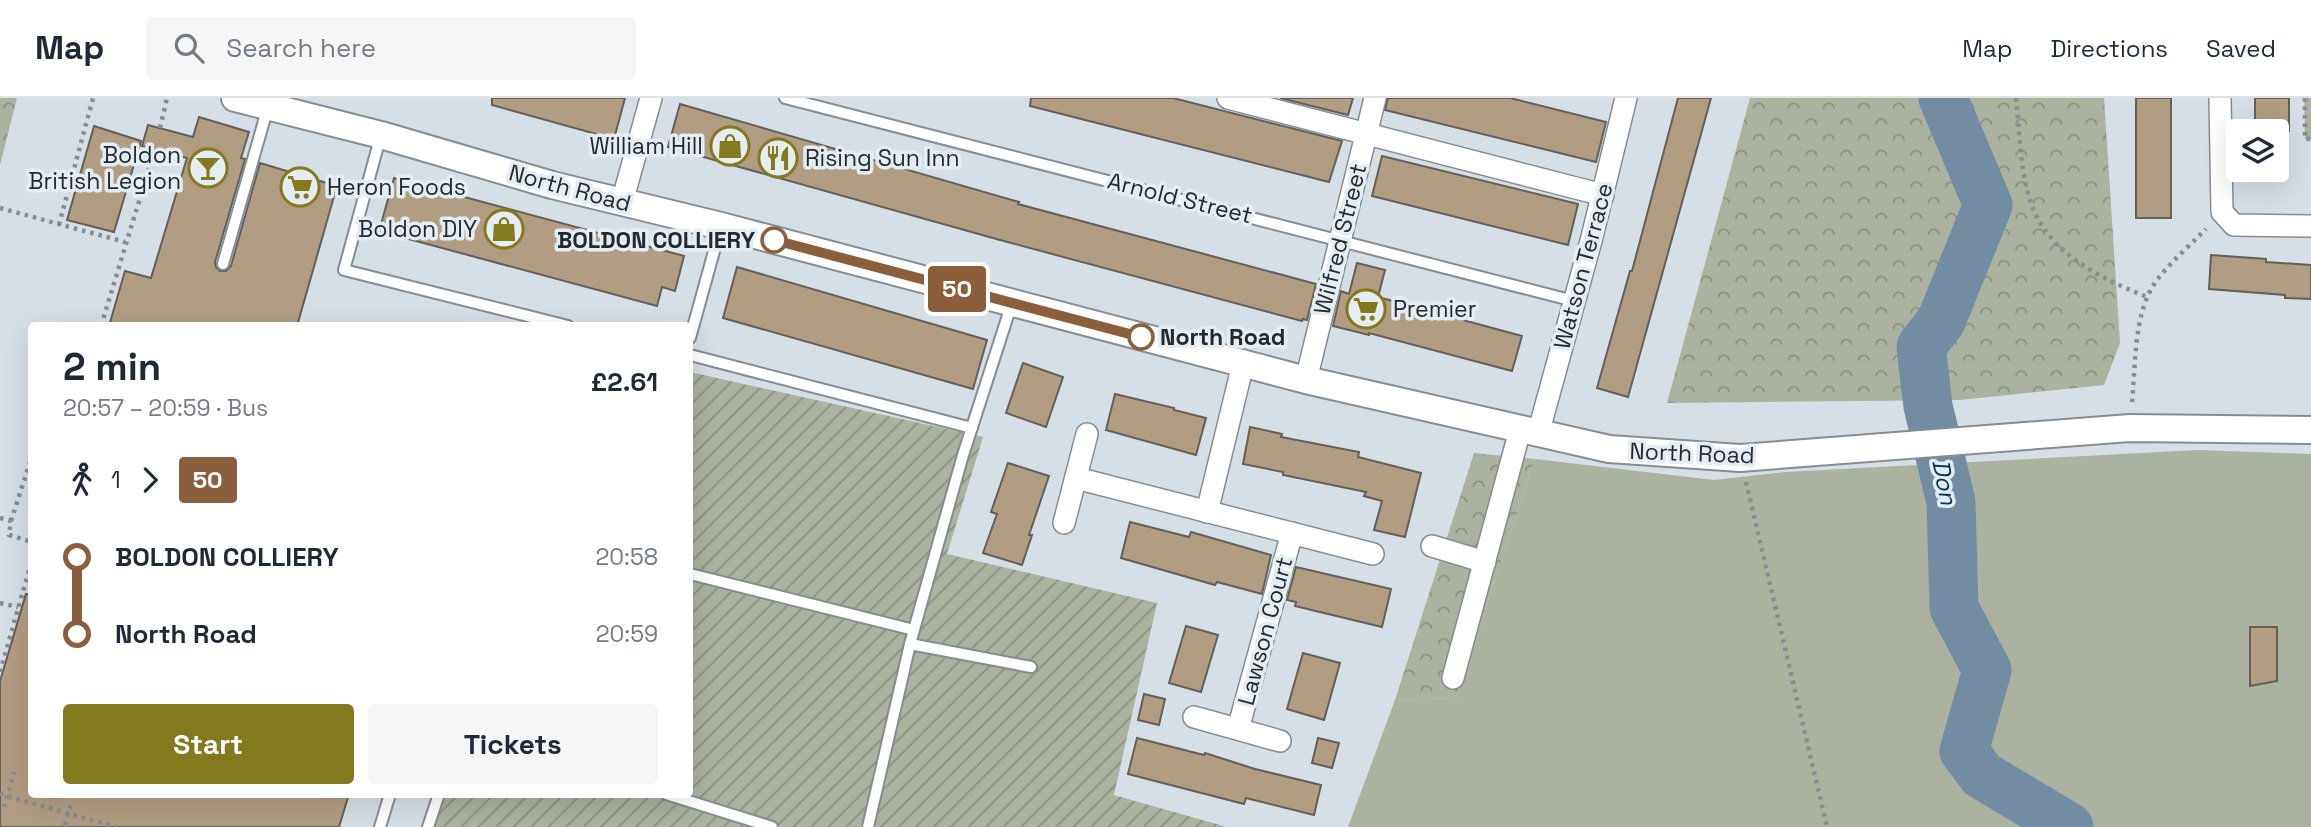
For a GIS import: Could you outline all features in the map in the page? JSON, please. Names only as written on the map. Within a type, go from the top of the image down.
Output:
[{"type":"street","name":"North Road","points":[[235,98],[381,135],[552,185],[721,226],[1243,364],[1609,449],[1740,458],[2130,428],[2311,430]]},
{"type":"street","points":[[622,202],[650,98]]},
{"type":"street","points":[[1228,98],[1603,195]]},
{"type":"street","name":"Wilfred Street","points":[[1306,380],[1375,98]]},
{"type":"street","name":"Watson Terrace","points":[[1454,678],[1485,562],[1574,301],[1626,98]]},
{"type":"street","points":[[2220,98],[2222,212],[2234,225],[2311,226]]},
{"type":"street","points":[[1207,512],[1243,364]]},
{"type":"street","points":[[1064,523],[1087,435]]},
{"type":"street","name":"Lawson Court","points":[[1076,478],[1373,554]]},
{"type":"street","name":"Lawson Court","points":[[1238,729],[1292,533]]},
{"type":"street","points":[[1432,546],[1485,562]]},
{"type":"street","name":"Lawson Court","points":[[1194,717],[1280,741]]},
{"type":"lane","name":"Arnold Street","points":[[785,98],[1574,301]]},
{"type":"lane","points":[[223,264],[268,107]]},
{"type":"lane","points":[[381,135],[344,270],[552,322]]},
{"type":"lane","points":[[693,327],[721,226]]},
{"type":"lane","points":[[868,827],[910,644],[972,428],[1012,303]]},
{"type":"lane","points":[[693,356],[972,428]]},
{"type":"lane","points":[[693,575],[914,630]]},
{"type":"lane","points":[[910,644],[1031,667]]},
{"type":"lane","points":[[380,827],[389,798]]},
{"type":"lane","points":[[428,827],[438,798]]},
{"type":"lane","points":[[679,798],[772,827]]},
{"type":"path","points":[[59,225],[93,98]]},
{"type":"path","points":[[160,128],[167,98]]},
{"type":"path","points":[[2016,98],[2025,175],[2035,214],[2049,235],[2068,255],[2115,284],[2147,297]]},
{"type":"path","points":[[2305,98],[2305,139],[2311,139]]},
{"type":"path","points":[[102,322],[155,149]]},
{"type":"path","points":[[0,208],[125,242]]},
{"type":"path","points":[[2130,428],[2138,333],[2147,297],[2157,280],[2222,212]]},
{"type":"path","points":[[1740,458],[1827,827]]},
{"type":"path","points":[[28,469],[9,536],[28,541]]},
{"type":"path","points":[[0,518],[11,522]]},
{"type":"path","points":[[0,672],[28,573]]},
{"type":"path","points":[[0,603],[18,607]]},
{"type":"path","points":[[4,807],[14,772]]},
{"type":"path","points":[[0,794],[116,827]]},
{"type":"path","points":[[64,826],[71,804]]},
{"type":"green space","points":[[0,98],[17,98],[0,165]]},
{"type":"green space","points":[[1750,98],[2104,98],[2120,343],[2104,385],[1960,400],[1667,403]]},
{"type":"green space","points":[[2304,98],[2311,98],[2311,139],[2305,139]]},
{"type":"green space","points":[[693,373],[983,437],[947,554],[1157,603],[1114,795],[1227,827],[431,827],[442,798],[693,798]]},
{"type":"green space","points":[[2198,450],[2311,454],[2311,827],[1348,827],[1395,700],[1456,698],[1535,459],[1714,480],[1785,472]]},
{"type":"green space","points":[[1474,453],[1535,459],[1456,698],[1395,700]]},
{"type":"building","points":[[492,98],[625,98],[614,139],[492,105]]},
{"type":"building","points":[[1031,98],[1173,98],[1342,141],[1329,182],[1030,106]]},
{"type":"building","points":[[1280,98],[1353,98],[1348,115]]},
{"type":"building","points":[[1388,98],[1510,98],[1606,122],[1596,162],[1385,110]]},
{"type":"building","points":[[1678,98],[1711,98],[1628,397],[1597,388],[1632,271]]},
{"type":"building","points":[[2136,98],[2171,98],[2171,218],[2136,218]]},
{"type":"building","points":[[2255,98],[2289,98],[2289,119],[2255,119]]},
{"type":"building","points":[[680,104],[1019,202],[1018,204],[1316,284],[1307,320],[1302,321],[1000,240],[668,147]]},
{"type":"building","points":[[199,117],[249,132],[241,158],[245,159],[215,262],[220,271],[226,271],[231,266],[260,163],[337,186],[298,322],[110,322],[125,271],[151,278],[187,158],[142,146],[148,125],[193,137]]},
{"type":"building","points":[[94,126],[141,141],[114,232],[67,220]]},
{"type":"building","points":[[1382,156],[1578,204],[1568,245],[1372,196]]},
{"type":"building","points":[[394,178],[684,256],[675,291],[662,287],[657,306],[379,231]]},
{"type":"building","points":[[2211,255],[2311,265],[2311,299],[2209,289]]},
{"type":"building","points":[[1357,263],[1385,270],[1378,297],[1522,336],[1512,371],[1333,326],[1341,291],[1349,294]]},
{"type":"building","points":[[737,267],[987,340],[973,389],[723,318]]},
{"type":"building","points":[[1023,363],[1063,377],[1046,427],[1006,413]]},
{"type":"building","points":[[1115,394],[1206,418],[1196,455],[1106,430]]},
{"type":"building","points":[[1250,427],[1282,434],[1281,437],[1359,452],[1358,457],[1421,473],[1405,537],[1374,530],[1382,501],[1364,496],[1366,492],[1243,464]]},
{"type":"building","points":[[1008,463],[1049,476],[1022,565],[983,553],[997,514],[991,512]]},
{"type":"building","points":[[1130,522],[1189,537],[1191,532],[1271,555],[1262,594],[1217,582],[1215,585],[1121,558]]},
{"type":"building","points":[[1296,567],[1391,589],[1382,627],[1295,606],[1296,602],[1287,600]]},
{"type":"building","points":[[28,594],[28,798],[348,798],[339,827],[0,827],[0,681]]},
{"type":"building","points":[[1186,626],[1218,635],[1201,692],[1169,683]]},
{"type":"building","points":[[2250,627],[2277,627],[2277,681],[2250,686]]},
{"type":"building","points":[[1303,653],[1340,663],[1324,720],[1287,709]]},
{"type":"building","points":[[1144,694],[1165,699],[1159,725],[1138,720]]},
{"type":"building","points":[[1137,738],[1204,755],[1205,753],[1255,769],[1321,785],[1314,815],[1246,798],[1244,804],[1128,774]]},
{"type":"building","points":[[1318,738],[1339,743],[1332,768],[1312,763]]},
{"type":"waterway","name":"Don","points":[[1943,98],[1988,205],[1941,321],[1921,347],[1928,406],[1951,502],[1954,608],[1987,670],[1964,751],[1982,775],[2069,827]]},
{"type":"bus line","name":"50","points":[[774,240],[1141,337]]},
{"type":"place","name":"William Hill","points":[[730,146]]},
{"type":"place","name":"Rising Sun Inn","points":[[778,158]]},
{"type":"place","name":"Boldon British Legion","points":[[208,168]]},
{"type":"place","name":"Heron Foods","points":[[300,187]]},
{"type":"place","name":"Boldon DIY","points":[[504,229]]},
{"type":"place","name":"BOLDON COLLIERY","points":[[774,240]]},
{"type":"place","name":"Premier","points":[[1366,309]]},
{"type":"place","name":"North Road","points":[[1141,337]]}]
